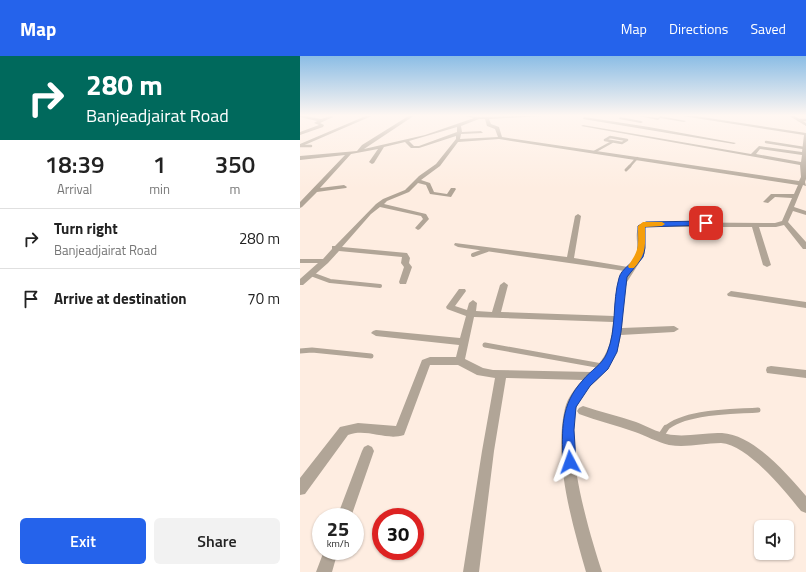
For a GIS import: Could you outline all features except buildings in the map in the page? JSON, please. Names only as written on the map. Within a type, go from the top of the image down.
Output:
[{"type":"street","points":[[300,146],[316,139]]},
{"type":"street","points":[[359,152],[364,146],[375,139]]},
{"type":"street","points":[[300,165],[303,158],[349,154],[412,139]]},
{"type":"street","points":[[406,141],[413,147],[419,148],[443,139]]},
{"type":"street","points":[[300,283],[325,261],[335,248],[378,205],[408,191],[417,181],[438,165],[456,141],[484,139]]},
{"type":"street","points":[[506,139],[804,183]]},
{"type":"street","points":[[660,139],[754,155],[804,170]]},
{"type":"street","points":[[710,139],[734,143]]},
{"type":"street","points":[[780,139],[805,145]]},
{"type":"street","points":[[754,155],[759,147],[805,145]]},
{"type":"street","points":[[785,222],[794,196],[804,183],[805,145]]},
{"type":"street","points":[[372,162],[382,147]]},
{"type":"street","points":[[300,206],[349,154]]},
{"type":"street","points":[[417,181],[428,184],[432,193],[436,194],[449,196],[453,188]]},
{"type":"street","points":[[316,190],[344,187]]},
{"type":"street","points":[[766,202],[773,195],[794,196]]},
{"type":"street","points":[[378,205],[424,215],[426,219],[418,228]]},
{"type":"street","points":[[790,208],[806,212]]},
{"type":"street","points":[[570,260],[578,216]]},
{"type":"street","points":[[594,572],[571,478],[568,430],[571,406],[586,383],[604,366],[612,352],[617,332],[623,276],[640,257],[642,248],[641,226],[646,224],[716,223],[776,225],[785,222]]},
{"type":"street","points":[[785,222],[805,244]]},
{"type":"street","points":[[755,225],[767,265]]},
{"type":"street","points":[[458,245],[570,260],[628,270]]},
{"type":"street","points":[[335,248],[404,255],[406,258],[404,263],[408,267],[403,282]]},
{"type":"street","points":[[300,261],[325,261]]},
{"type":"street","points":[[496,315],[504,285]]},
{"type":"street","points":[[462,292],[450,308],[470,314],[618,319]]},
{"type":"street","points":[[731,294],[806,305]]},
{"type":"street","points":[[460,361],[473,303]]},
{"type":"street","points":[[617,332],[674,329]]},
{"type":"street","points":[[376,333],[464,342]]},
{"type":"street","points":[[300,489],[344,431],[351,428],[360,427],[400,431],[422,372],[428,362],[460,361],[481,372],[501,374],[594,376]]},
{"type":"street","points":[[771,370],[806,374]]},
{"type":"street","points":[[471,572],[488,451],[501,374]]},
{"type":"street","points":[[582,411],[641,429],[660,437],[683,442],[706,438],[729,439],[743,444],[763,461],[806,506]]},
{"type":"street","points":[[347,508],[368,452]]},
{"type":"street","points":[[324,572],[328,560]]},
{"type":"lane","points":[[607,139],[605,140],[622,143],[628,140],[624,139]]},
{"type":"lane","points":[[594,152],[612,142]]},
{"type":"lane","points":[[766,142],[805,145]]},
{"type":"lane","points":[[300,146],[311,146]]},
{"type":"lane","points":[[626,170],[636,158]]},
{"type":"lane","points":[[473,255],[487,250]]},
{"type":"lane","points":[[311,274],[330,281],[380,286]]},
{"type":"lane","points":[[485,345],[604,366]]},
{"type":"lane","points":[[300,351],[312,350],[371,356]]},
{"type":"lane","points":[[660,437],[665,427],[674,423],[701,416],[758,410]]},
{"type":"slow traffic","points":[[632,266],[640,257],[642,248],[640,231],[641,226],[646,224],[662,224]]},
{"type":"route","points":[[570,462],[568,430],[571,406],[586,383],[604,366],[612,352],[617,332],[623,276],[640,257],[642,248],[640,231],[641,226],[646,224],[706,223]]}]
